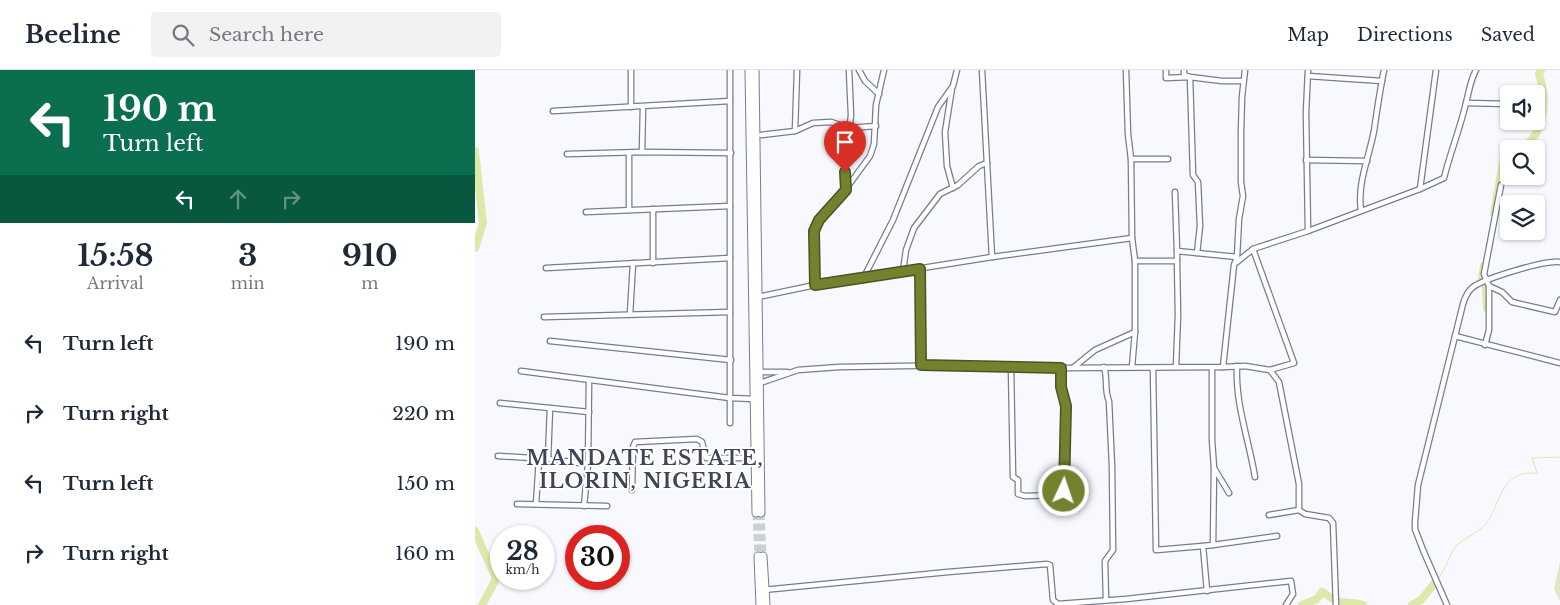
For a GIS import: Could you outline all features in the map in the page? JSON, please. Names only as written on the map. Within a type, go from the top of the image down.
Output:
[{"type":"main road","points":[[749,70],[751,235],[756,297]]},
{"type":"main road","points":[[755,70],[757,259],[754,399],[755,458],[759,513],[760,383],[756,372]]},
{"type":"main road","points":[[760,556],[762,590],[760,605]]},
{"type":"main road","points":[[762,590],[766,605]]},
{"type":"street","points":[[631,70],[631,107]]},
{"type":"street","points":[[730,70],[730,423]]},
{"type":"street","points":[[795,131],[797,70]]},
{"type":"street","points":[[846,190],[845,172],[851,115],[849,70]]},
{"type":"street","points":[[859,70],[865,81],[879,94]]},
{"type":"street","points":[[815,285],[814,231],[819,220],[846,190],[870,156],[876,105],[884,70]]},
{"type":"street","points":[[953,188],[947,166],[945,132],[957,70]]},
{"type":"street","points":[[982,70],[992,257]]},
{"type":"street","points":[[1126,70],[1128,134],[1131,159],[1132,238],[1135,261],[1135,332],[1132,367]]},
{"type":"street","points":[[1166,70],[1166,78],[1243,81]]},
{"type":"street","points":[[1184,70],[1184,75],[1189,78]]},
{"type":"street","points":[[1223,367],[1243,196],[1241,182],[1241,132],[1245,70]]},
{"type":"street","points":[[1361,210],[1359,197],[1385,70]]},
{"type":"street","points":[[1421,189],[1436,70]]},
{"type":"street","points":[[1234,265],[1243,255],[1253,249],[1308,231],[1421,189],[1444,178],[1469,88],[1476,70]]},
{"type":"street","points":[[1308,231],[1306,113],[1308,73],[1382,81]]},
{"type":"street","points":[[1189,78],[1193,175],[1198,182],[1200,226],[1197,253]]},
{"type":"street","points":[[864,277],[893,220],[938,107],[953,86]]},
{"type":"street","points":[[553,111],[731,101]]},
{"type":"street","points":[[1466,104],[1500,104]]},
{"type":"street","points":[[641,152],[643,107]]},
{"type":"street","points":[[761,135],[795,131],[813,123],[831,122],[849,128],[875,126]]},
{"type":"street","points":[[567,154],[641,152],[731,153]]},
{"type":"street","points":[[629,153],[629,210]]},
{"type":"street","points":[[1131,159],[1168,159]]},
{"type":"street","points":[[1306,160],[1367,161]]},
{"type":"street","points":[[903,271],[906,250],[913,228],[940,194],[958,185],[979,166],[987,163]]},
{"type":"street","points":[[1485,344],[1489,330],[1484,274],[1501,185]]},
{"type":"street","points":[[1175,192],[1178,315],[1175,367]]},
{"type":"street","points":[[586,212],[730,206]]},
{"type":"street","points":[[653,209],[653,263]]},
{"type":"street","points":[[756,297],[864,277],[1132,238]]},
{"type":"street","points":[[756,372],[921,365],[1061,368],[1212,368],[1237,366],[1270,370],[1294,363],[1253,249]]},
{"type":"street","points":[[1177,251],[1237,257]]},
{"type":"street","points":[[546,268],[730,258]]},
{"type":"street","points":[[1135,261],[1177,260]]},
{"type":"street","points":[[1447,605],[1423,550],[1415,529],[1415,522],[1418,485],[1465,297],[1478,284],[1486,283],[1542,263],[1560,262]]},
{"type":"street","points":[[630,314],[633,263]]},
{"type":"street","points":[[920,269],[921,365]]},
{"type":"street","points":[[1486,283],[1502,292],[1512,302],[1555,312],[1560,300]]},
{"type":"street","points":[[544,317],[730,312]]},
{"type":"street","points":[[1074,368],[1095,350],[1135,332]]},
{"type":"street","points":[[1455,336],[1560,363]]},
{"type":"street","points":[[550,341],[731,360]]},
{"type":"street","points":[[1011,366],[1013,477],[1019,480],[1018,494],[1025,496],[1057,495],[1064,491],[1066,406],[1061,387],[1061,368]]},
{"type":"street","points":[[1237,366],[1238,399],[1255,476]]},
{"type":"street","points":[[1104,367],[1106,380],[1105,394],[1109,401],[1113,550],[1105,561],[1106,600]]},
{"type":"street","points":[[1153,368],[1156,550],[1213,545],[1277,536]]},
{"type":"street","points":[[1212,368],[1213,545]]},
{"type":"street","points":[[1270,370],[1279,382],[1284,400],[1299,484],[1299,510]]},
{"type":"street","points":[[521,371],[730,398],[754,399]]},
{"type":"street","points":[[760,383],[791,372]]},
{"type":"street","points":[[584,506],[588,464],[589,380]]},
{"type":"street","points":[[500,403],[589,412]]},
{"type":"street","points":[[548,459],[550,408]]},
{"type":"street","points":[[632,490],[633,447],[635,442],[697,439],[703,442],[706,458],[755,458]]},
{"type":"street","points":[[498,456],[588,464]]},
{"type":"street","points":[[536,504],[539,459]]},
{"type":"street","points":[[1214,468],[1229,493]]},
{"type":"street","points":[[517,504],[607,506]]},
{"type":"street","points":[[1269,515],[1299,510],[1305,514],[1329,518],[1333,524],[1335,603]]},
{"type":"street","points":[[1203,546],[1207,591]]},
{"type":"street","points":[[762,590],[1047,564],[1050,565],[1053,600],[1055,603],[1064,604],[1207,591],[1291,581],[1293,594],[1286,605]]},
{"type":"green space","points":[[1560,562],[1560,601],[1554,589]]},
{"type":"waterway","points":[[1530,140],[1540,125],[1542,115],[1543,94],[1539,74],[1541,70]]},
{"type":"waterway","points":[[475,151],[483,223],[475,248]]},
{"type":"waterway","points":[[1494,213],[1500,180]]},
{"type":"waterway","points":[[1484,266],[1482,278],[1486,288],[1487,308]]},
{"type":"waterway","points":[[1439,577],[1458,544],[1481,529],[1489,520],[1508,483],[1514,477],[1522,474],[1537,473],[1532,458],[1560,457]]},
{"type":"waterway","points":[[475,531],[496,579],[482,605]]},
{"type":"waterway","points":[[1412,605],[1421,600],[1434,584]]},
{"type":"waterway","points":[[1302,605],[1317,599],[1322,592],[1337,601],[1363,605]]},
{"type":"tunnel","points":[[756,513],[758,556]]},
{"type":"tunnel","points":[[761,513],[763,556]]},
{"type":"district","name":"MANDATE ESTATE, ILORIN, NIGERIA","points":[[645,470]]},
{"type":"route","points":[[845,172],[846,190],[819,220],[814,231],[815,285],[920,269],[921,365],[1061,368],[1061,387],[1066,406],[1064,491]]}]
